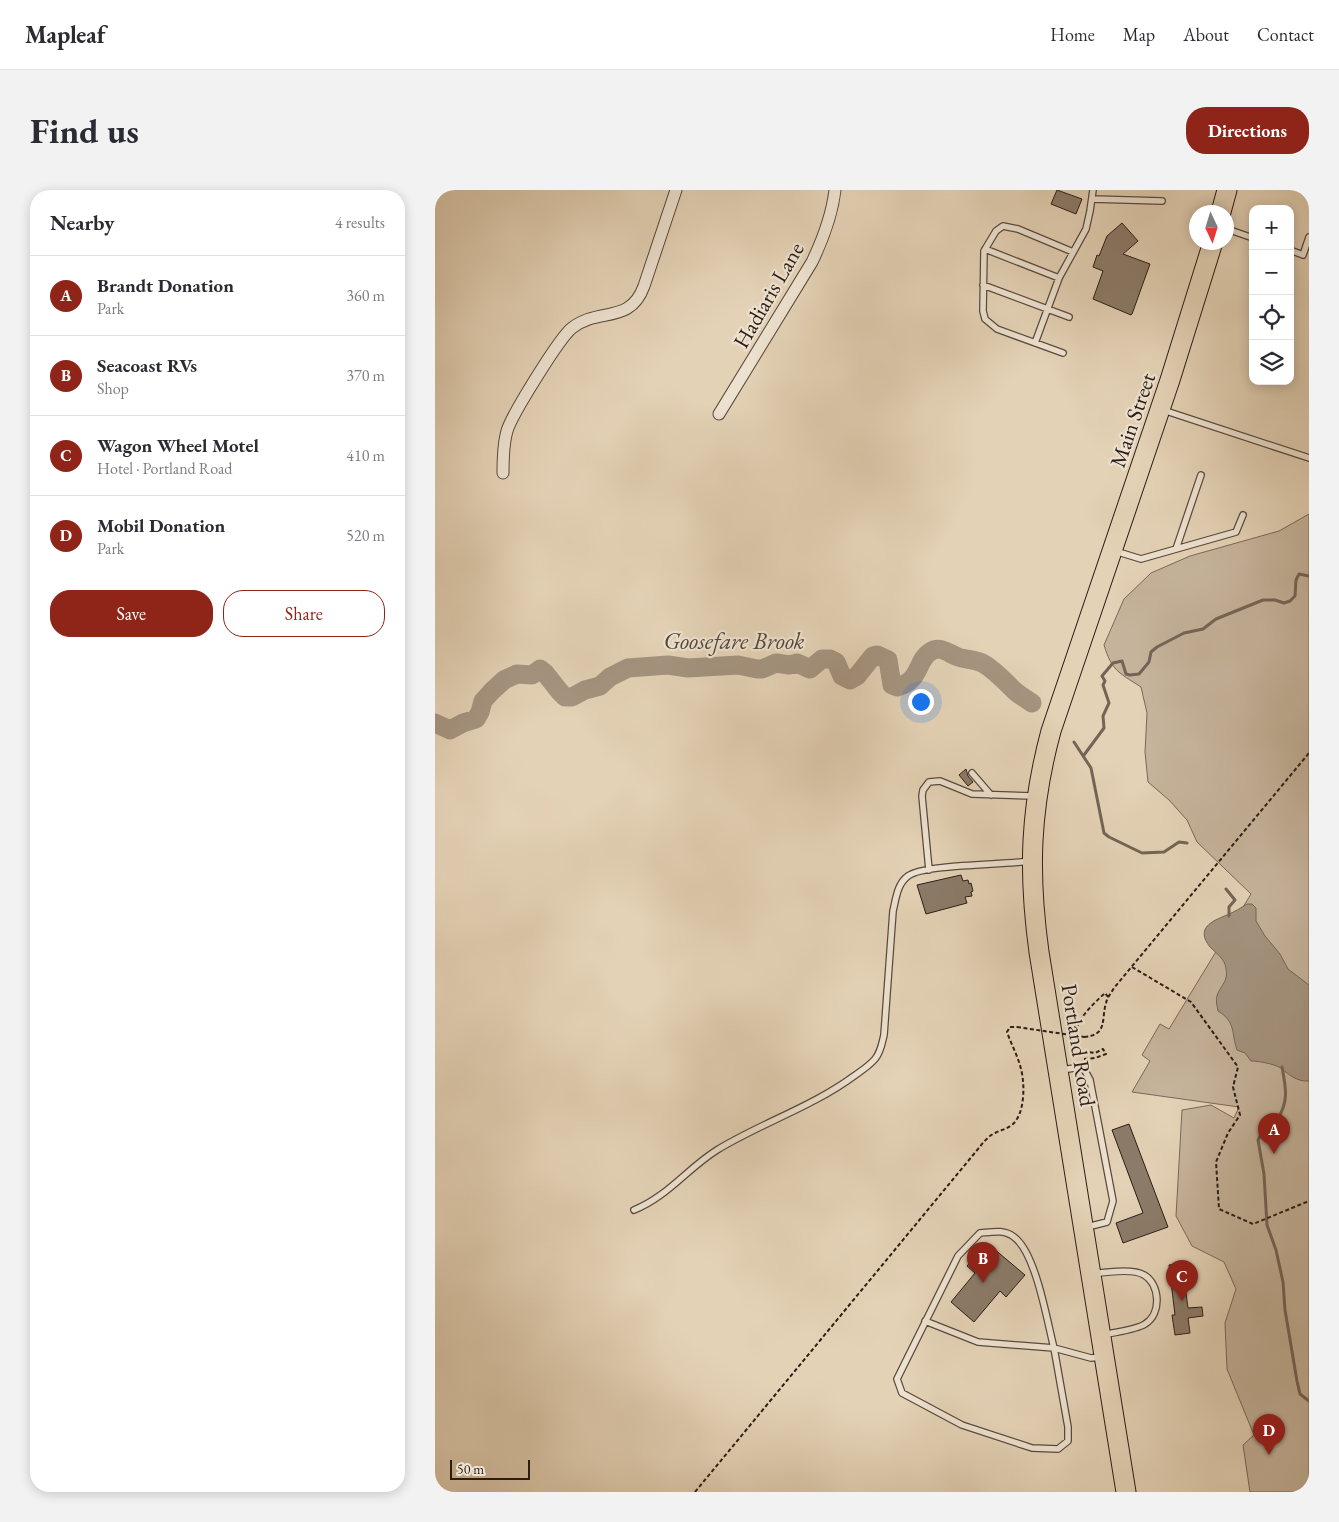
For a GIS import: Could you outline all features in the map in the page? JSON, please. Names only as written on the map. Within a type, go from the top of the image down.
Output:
[{"type":"main road","points":[[1223,205],[1227,190]]},
{"type":"main road","name":"Main Street","points":[[1091,610],[1161,409],[1211,250]]},
{"type":"main road","name":"Portland Road","points":[[1091,610],[1051,731],[1036,796],[1032,861],[1035,923],[1126,1492]]},
{"type":"street","points":[[503,473],[505,442],[508,429],[567,332],[577,324],[590,319],[627,310],[637,300],[644,286],[676,190]]},
{"type":"street","name":"Hadiaris Lane","points":[[719,414],[812,262],[823,240],[833,207],[835,190]]},
{"type":"lane","points":[[1035,342],[1059,278],[1085,229],[1093,190]]},
{"type":"lane","points":[[1092,199],[1162,201]]},
{"type":"lane","points":[[1063,353],[997,329],[987,321],[983,311],[985,249],[996,231],[1003,226],[1009,226],[1073,252]]},
{"type":"lane","points":[[1234,231],[1249,237]]},
{"type":"lane","points":[[1294,252],[1303,255],[1309,237]]},
{"type":"lane","points":[[985,249],[1059,278]]},
{"type":"lane","points":[[983,285],[1069,317]]},
{"type":"lane","points":[[1161,409],[1309,458]]},
{"type":"lane","points":[[1176,549],[1201,475]]},
{"type":"lane","points":[[1113,550],[1141,559],[1236,532],[1243,515]]},
{"type":"lane","points":[[972,773],[991,795]]},
{"type":"lane","points":[[929,870],[922,796],[925,785],[929,782],[941,781],[972,794],[1036,796]]},
{"type":"lane","points":[[634,1210],[649,1204],[715,1151],[747,1132],[813,1102],[836,1089],[875,1059],[882,1047],[884,1035],[891,924],[897,894],[902,882],[908,875],[929,870],[1032,861]]},
{"type":"lane","points":[[1058,1070],[1083,1067],[1090,1080],[1113,1201],[1107,1222],[1085,1227]]},
{"type":"lane","points":[[1002,1232],[1015,1237],[1030,1258],[1054,1348],[1068,1427],[1068,1442],[1058,1449],[1032,1448],[963,1425],[902,1393],[897,1379],[958,1256],[980,1233],[1002,1232]]},
{"type":"lane","points":[[1091,1274],[1118,1271],[1143,1274],[1153,1283],[1157,1302],[1155,1316],[1144,1325],[1101,1335]]},
{"type":"lane","points":[[925,1321],[978,1342],[1054,1348],[1091,1358],[1104,1357]]},
{"type":"path","points":[[695,1492],[978,1149],[993,1134],[1011,1126],[1020,1113],[1022,1070],[1007,1032],[1010,1027],[1084,1037],[1094,1035],[1104,1024],[1106,1002],[1113,988],[1309,753]]},
{"type":"path","points":[[1131,967],[1191,1002],[1238,1067],[1233,1087],[1240,1115],[1228,1133],[1216,1162],[1219,1209],[1253,1224],[1309,1201]]},
{"type":"path","points":[[1081,1059],[1095,1058],[1106,1054],[1103,1050],[1095,1053],[1080,1051],[1076,1044],[1075,1031],[1094,1003],[1105,993],[1108,997]]},
{"type":"shaded area","points":[[1309,514],[1309,1492],[1250,1492],[1243,1445],[1254,1435],[1227,1369],[1225,1323],[1236,1289],[1224,1262],[1192,1246],[1176,1216],[1182,1110],[1211,1105],[1234,1118],[1239,1107],[1132,1092],[1150,1061],[1142,1055],[1160,1024],[1169,1029],[1251,894],[1197,842],[1187,820],[1169,800],[1148,782],[1145,752],[1147,713],[1141,687],[1113,666],[1104,645],[1124,599],[1151,573],[1190,556],[1279,531]]},
{"type":"shaded area","points":[[1247,904],[1252,904],[1256,908],[1256,921],[1265,936],[1280,954],[1288,969],[1309,985],[1309,1081],[1296,1079],[1279,1067],[1251,1061],[1245,1053],[1237,1050],[1230,1023],[1218,1011],[1217,998],[1226,979],[1226,968],[1222,959],[1206,940],[1205,930],[1211,923]]},
{"type":"building","points":[[1057,190],[1082,199],[1076,214],[1051,204]]},
{"type":"building","points":[[1122,223],[1138,241],[1123,254],[1150,264],[1131,315],[1093,299],[1103,271],[1093,267],[1097,255],[1099,256],[1107,236]]},
{"type":"building","points":[[966,769],[968,776],[973,782],[968,786],[959,775]]},
{"type":"building","points":[[961,875],[963,881],[968,880],[969,884],[971,883],[973,891],[971,892],[972,896],[965,897],[967,903],[926,914],[917,885]]},
{"type":"building","points":[[1129,1124],[1168,1227],[1123,1243],[1116,1223],[1143,1213],[1112,1130]]},
{"type":"building","points":[[987,1243],[1025,1275],[1006,1297],[1000,1291],[974,1322],[951,1302],[975,1273],[967,1266]]},
{"type":"building","points":[[1182,1263],[1188,1308],[1202,1307],[1203,1316],[1188,1318],[1190,1333],[1175,1335],[1172,1315],[1175,1315],[1169,1265]]},
{"type":"waterway","points":[[1084,755],[1104,728],[1103,716],[1109,703],[1103,685],[1105,681],[1102,676],[1113,663],[1122,661],[1126,674],[1139,674],[1149,662],[1151,652],[1157,647],[1184,633],[1203,629],[1216,619],[1263,600],[1275,600],[1284,603],[1290,601],[1295,596],[1296,580],[1299,574],[1309,576]]},
{"type":"waterway","name":"Goosefare Brook","points":[[435,723],[450,730],[476,719],[483,701],[504,680],[517,674],[532,675],[540,669],[565,697],[572,697],[585,690],[600,686],[610,677],[628,668],[668,665],[688,668],[738,665],[762,669],[776,663],[789,665],[797,663],[810,669],[822,659],[830,659],[836,662],[842,676],[850,680],[857,676],[873,656],[877,655],[888,660],[892,685],[897,687],[910,680],[922,660],[930,652],[937,649],[984,664],[1016,692],[1032,703]]},
{"type":"waterway","name":"Goosefare Brook","points":[[1074,742],[1091,768],[1104,833],[1142,853],[1164,852],[1179,842],[1187,843]]},
{"type":"waterway","name":"Goosefare Brook","points":[[1226,889],[1235,900],[1229,907],[1229,916]]},
{"type":"waterway","points":[[1282,1067],[1286,1095],[1285,1101],[1281,1113],[1273,1125],[1258,1140],[1264,1174],[1267,1225],[1276,1250],[1283,1282],[1285,1310],[1297,1381],[1300,1394],[1309,1401]]},
{"type":"place","name":"Brandt Donation","points":[[1274,1154]]},
{"type":"place","name":"Seacoast RVs","points":[[983,1283]]},
{"type":"place","name":"Wagon Wheel Motel","points":[[1182,1301]]},
{"type":"place","name":"Mobil Donation","points":[[1269,1455]]}]
